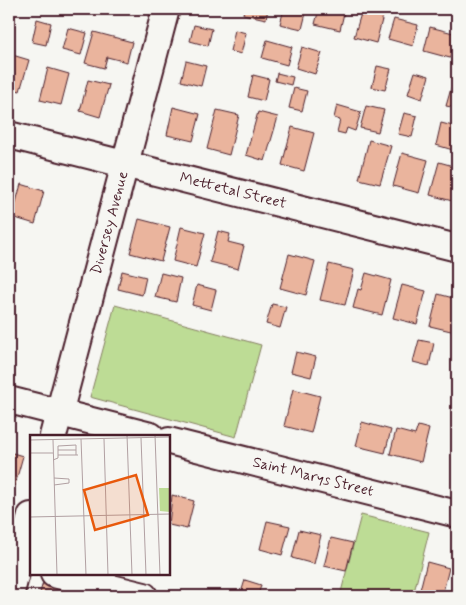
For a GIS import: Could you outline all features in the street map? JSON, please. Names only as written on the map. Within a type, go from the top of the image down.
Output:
[{"type":"street","name":"Diversey Avenue","points":[[56,425],[166,9]]},
{"type":"street","name":"Mettetal Street","points":[[9,135],[457,248]]},
{"type":"street","points":[[9,400],[56,425],[142,435]]},
{"type":"street","name":"Saint Marys Street","points":[[170,441],[457,514]]},
{"type":"street","points":[[10,596],[30,520]]},
{"type":"street","points":[[58,575],[144,596]]},
{"type":"green space","points":[[115,305],[261,345],[236,437],[90,397]]},
{"type":"green space","points":[[361,515],[429,532],[413,596],[340,596]]},
{"type":"building","points":[[244,9],[268,9],[266,19],[243,14]]},
{"type":"building","points":[[284,9],[307,9],[302,29],[280,24]]},
{"type":"building","points":[[319,9],[345,9],[340,30],[315,24]]},
{"type":"building","points":[[362,10],[383,16],[376,43],[354,37]]},
{"type":"building","points":[[37,19],[51,23],[46,45],[32,42]]},
{"type":"building","points":[[394,19],[418,25],[413,46],[388,39]]},
{"type":"building","points":[[194,25],[212,29],[208,46],[190,41]]},
{"type":"building","points":[[430,27],[457,34],[450,58],[424,51]]},
{"type":"building","points":[[68,28],[87,33],[81,55],[62,50]]},
{"type":"building","points":[[235,30],[246,33],[241,54],[230,51]]},
{"type":"building","points":[[94,32],[132,42],[127,62],[107,57],[104,68],[85,63]]},
{"type":"building","points":[[267,40],[292,47],[287,65],[262,58]]},
{"type":"building","points":[[302,47],[322,53],[315,74],[296,68]]},
{"type":"building","points":[[9,54],[29,60],[20,91],[9,88]]},
{"type":"building","points":[[186,61],[206,66],[201,86],[181,81]]},
{"type":"building","points":[[377,66],[391,69],[385,90],[372,87]]},
{"type":"building","points":[[48,68],[69,74],[61,105],[40,100]]},
{"type":"building","points":[[415,72],[429,76],[422,99],[408,94]]},
{"type":"building","points":[[277,73],[293,77],[291,85],[275,81]]},
{"type":"building","points":[[253,75],[269,79],[264,101],[248,97]]},
{"type":"building","points":[[88,80],[109,85],[100,117],[80,111]]},
{"type":"building","points":[[452,85],[457,86],[457,108],[446,106]]},
{"type":"building","points":[[294,88],[307,91],[302,111],[289,108]]},
{"type":"building","points":[[337,105],[361,112],[355,131],[347,128],[345,134],[337,132],[340,120],[334,118]]},
{"type":"building","points":[[366,106],[384,110],[378,132],[360,128]]},
{"type":"building","points":[[173,107],[200,114],[193,141],[167,135]]},
{"type":"building","points":[[217,110],[239,115],[229,155],[207,149]]},
{"type":"building","points":[[258,112],[278,117],[265,161],[246,155]]},
{"type":"building","points":[[404,113],[417,116],[412,137],[398,134]]},
{"type":"building","points":[[441,123],[457,127],[453,150],[436,145]]},
{"type":"building","points":[[292,127],[314,133],[304,171],[282,165]]},
{"type":"building","points":[[369,140],[391,146],[380,184],[359,179]]},
{"type":"building","points":[[402,153],[428,160],[419,193],[393,186]]},
{"type":"building","points":[[439,162],[457,167],[456,202],[430,195]]},
{"type":"building","points":[[21,184],[44,191],[35,224],[12,217]]},
{"type":"building","points":[[139,219],[170,227],[161,261],[130,253]]},
{"type":"building","points":[[181,227],[205,233],[196,267],[173,261]]},
{"type":"building","points":[[218,231],[230,234],[228,242],[244,246],[238,269],[210,262]]},
{"type":"building","points":[[289,254],[315,261],[306,295],[280,288]]},
{"type":"building","points":[[329,264],[354,270],[345,305],[320,300]]},
{"type":"building","points":[[122,271],[146,277],[142,295],[118,289]]},
{"type":"building","points":[[161,273],[181,278],[176,302],[155,297]]},
{"type":"building","points":[[366,273],[391,280],[382,315],[353,308],[358,289],[361,290]]},
{"type":"building","points":[[197,285],[216,290],[211,310],[192,305]]},
{"type":"building","points":[[402,285],[426,291],[417,324],[393,318]]},
{"type":"building","points":[[438,294],[457,299],[455,332],[430,326]]},
{"type":"building","points":[[272,304],[286,307],[280,328],[266,324]]},
{"type":"building","points":[[419,340],[434,343],[429,366],[413,362]]},
{"type":"building","points":[[296,352],[316,357],[311,377],[291,372]]},
{"type":"building","points":[[293,389],[320,396],[311,433],[284,426]]},
{"type":"building","points":[[362,422],[391,430],[385,453],[356,446]]},
{"type":"building","points":[[418,426],[429,429],[421,462],[390,454],[396,430],[415,435]]},
{"type":"building","points":[[9,452],[23,456],[14,488],[9,487]]},
{"type":"building","points":[[172,495],[194,501],[187,529],[170,525]]},
{"type":"building","points":[[267,521],[290,526],[282,555],[260,549]]},
{"type":"building","points":[[299,530],[321,535],[314,564],[292,558]]},
{"type":"building","points":[[331,538],[353,543],[346,571],[324,566]]},
{"type":"building","points":[[427,562],[449,568],[442,596],[420,590]]},
{"type":"building","points":[[44,579],[68,585],[66,596],[39,596]]},
{"type":"building","points":[[245,580],[261,585],[258,596],[240,596]]}]
